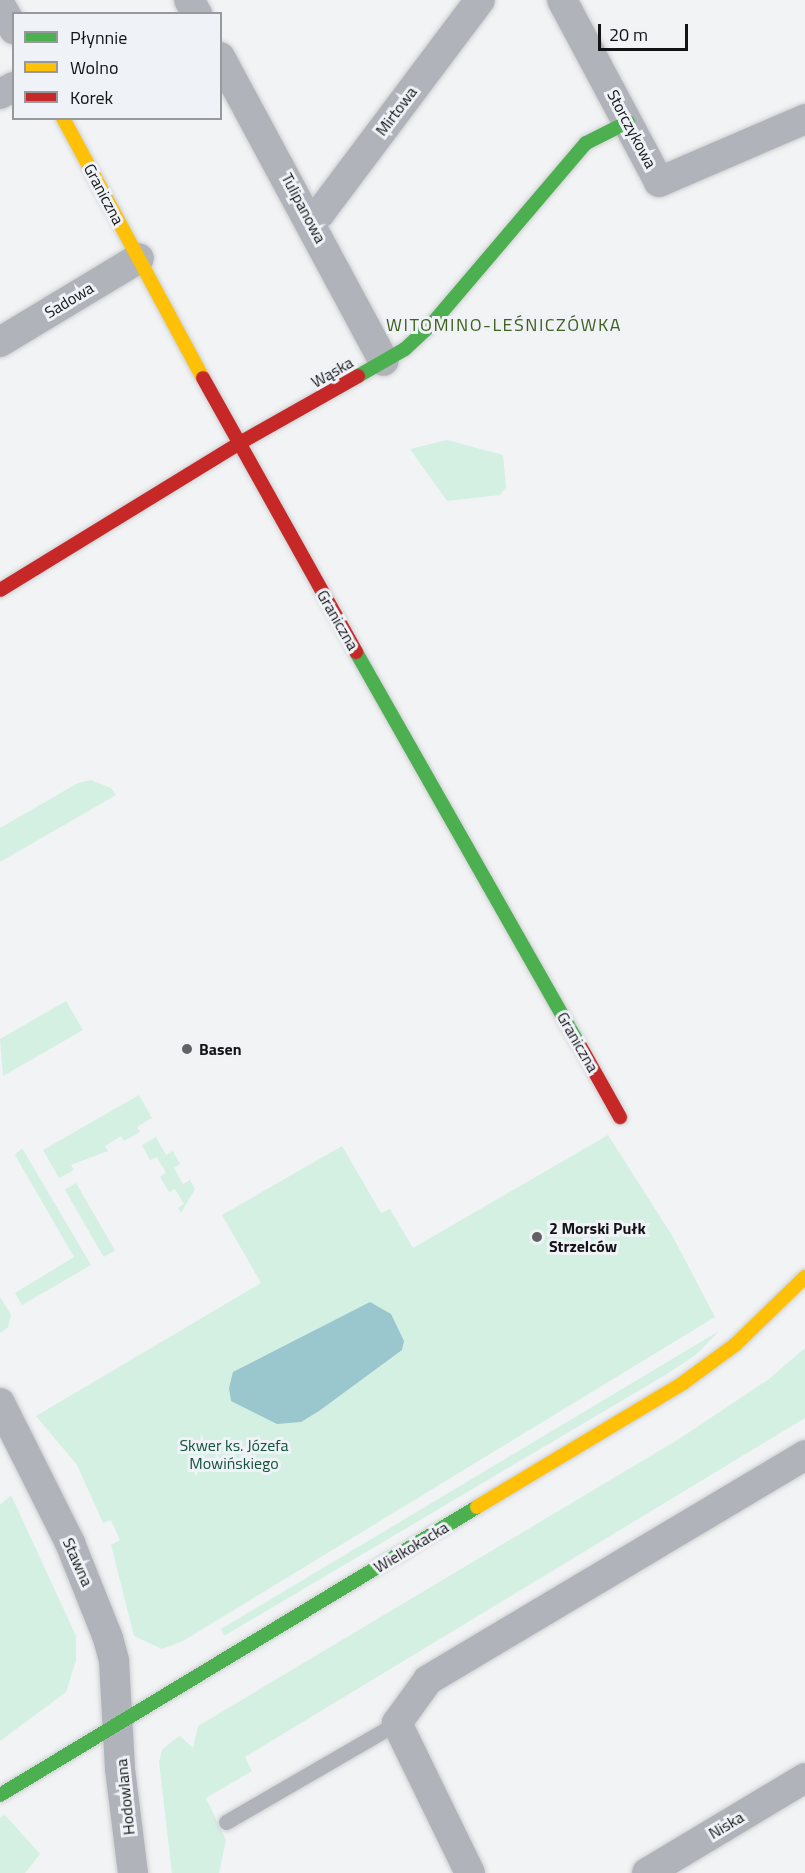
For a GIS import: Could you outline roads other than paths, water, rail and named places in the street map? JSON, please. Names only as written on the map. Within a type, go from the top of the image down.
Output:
[{"type":"street","name":"Mirtowa","points":[[310,219],[320,213],[480,0]]},
{"type":"street","name":"Storczykowa","points":[[562,0],[659,182],[805,118]]},
{"type":"street","points":[[0,5],[12,26]]},
{"type":"street","name":"Tulipanowa","points":[[222,61],[310,219],[384,361]]},
{"type":"street","name":"Graniczna","points":[[64,120],[238,444],[620,1117]]},
{"type":"street","name":"Wąska","points":[[0,590],[238,444],[384,361],[419,338],[578,151],[628,122]]},
{"type":"street","name":"Sadowa","points":[[0,342],[139,258]]},
{"type":"street","name":"Wielkokacka","points":[[0,1795],[683,1383],[735,1345],[805,1277]]},
{"type":"street","name":"Stawna","points":[[2,1411],[92,1593],[114,1661],[120,1721]]},
{"type":"street","points":[[470,1873],[397,1723],[428,1680],[805,1455]]},
{"type":"street","name":"Hodowlana","points":[[120,1721],[120,1769],[133,1873]]},
{"type":"street","name":"Niska","points":[[647,1873],[805,1778]]},
{"type":"lane","points":[[226,1822],[397,1723]]},
{"type":"water","points":[[370,1302],[391,1314],[404,1341],[402,1350],[319,1411],[301,1422],[277,1424],[231,1401],[229,1388],[233,1372]]},
{"type":"place","name":"Basen","points":[[187,1049]]},
{"type":"place","name":"2 Morski Pułk Strzelców","points":[[537,1237]]},
{"type":"district","name":"WITOMINO-LEŚNICZÓWKA","points":[[504,325]]},
{"type":"park label","name":"Skwer ks. Józefa Mowińskiego","points":[[234,1454]]}]
